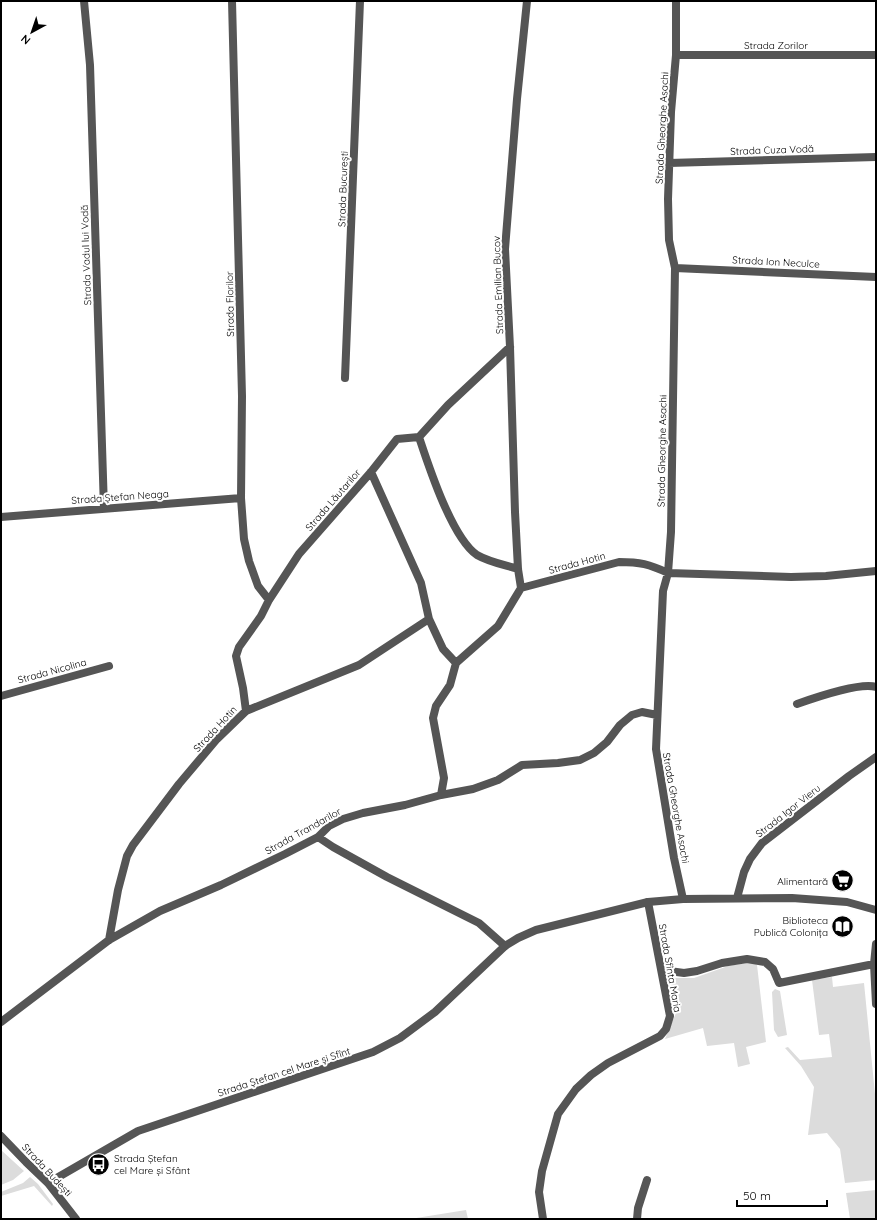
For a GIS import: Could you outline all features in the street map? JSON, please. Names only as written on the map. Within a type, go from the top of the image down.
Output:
[{"type":"street","name":"Strada Vadul lui Vodă","points":[[84,1],[90,65],[104,508]]},
{"type":"street","name":"Strada Florilor","points":[[232,1],[242,396],[241,498],[244,539],[249,562],[258,586],[269,600]]},
{"type":"street","name":"Strada București","points":[[344,378],[360,1]]},
{"type":"street","name":"Strada Emilian Bucov","points":[[521,588],[518,570],[505,249],[517,99],[527,1]]},
{"type":"street","name":"Strada Gheorghe Asachi","points":[[676,1],[676,55],[668,200],[669,240],[675,268],[671,532],[668,572],[663,590],[656,749],[674,858],[683,899]]},
{"type":"street","name":"Strada Zorilor","points":[[676,55],[876,55]]},
{"type":"street","name":"Strada Cuza Vodă","points":[[669,163],[876,157]]},
{"type":"street","name":"Strada Ion Neculce","points":[[675,268],[876,277]]},
{"type":"street","points":[[510,347],[448,405],[419,437],[437,488],[454,526],[464,542],[477,554],[518,570]]},
{"type":"street","name":"Strada Lăutarilor","points":[[246,711],[236,656],[239,647],[261,616],[269,600],[299,554],[371,472],[397,439],[419,437]]},
{"type":"street","points":[[371,472],[421,584],[429,619],[444,649],[456,663]]},
{"type":"street","name":"Strada Ștefan Neaga","points":[[1,517],[241,498]]},
{"type":"street","name":"Strada Hotin","points":[[521,588],[619,562],[650,564],[668,572],[791,577],[826,576],[876,571]]},
{"type":"street","points":[[441,795],[444,778],[433,718],[436,706],[450,686],[456,663],[498,626],[521,588]]},
{"type":"street","name":"Strada Hotin","points":[[109,940],[118,890],[127,856],[133,845],[179,784],[218,739],[246,711],[359,665],[429,619]]},
{"type":"street","name":"Strada Nicolina","points":[[1,696],[109,666]]},
{"type":"street","points":[[797,704],[849,688],[876,687]]},
{"type":"street","name":"Strada Trandarilor","points":[[1,1022],[109,940],[160,911],[220,886],[318,837],[329,826],[343,819],[441,795],[473,789],[498,780],[522,766],[580,760],[594,753],[607,742],[620,726],[632,715],[642,712],[657,714]]},
{"type":"street","name":"Strada Igor Vieru","points":[[737,898],[741,879],[750,858],[762,843],[849,776],[876,758]]},
{"type":"street","points":[[318,837],[387,877],[480,923],[505,946]]},
{"type":"street","name":"Strada Ștefan cel Mare și Sfînt","points":[[48,1183],[138,1131],[373,1052],[400,1038],[435,1012],[505,946],[536,930],[648,902],[683,899],[792,898],[847,902],[876,910]]},
{"type":"street","name":"Strada Sfînta Maria","points":[[543,1219],[538,1192],[542,1171],[558,1114],[576,1089],[591,1075],[608,1063],[660,1036],[666,1029],[670,1016],[648,902]]},
{"type":"street","points":[[876,944],[874,964],[876,1004]]},
{"type":"street","points":[[662,970],[684,973],[722,963],[747,959],[765,962],[773,969],[779,983],[874,964]]},
{"type":"street","name":"Strada Budești","points":[[1,1136],[48,1183],[76,1219]]},
{"type":"street","points":[[637,1219],[638,1208],[647,1180]]},
{"type":"shaded area","points":[[752,962],[757,965],[766,1042],[746,1047],[750,1064],[738,1067],[734,1043],[707,1046],[703,1028],[665,1039],[676,1013],[670,978],[694,978],[728,966]]},
{"type":"shaded area","points":[[832,977],[833,987],[864,983],[876,1104],[876,1180],[845,1183],[840,1149],[827,1133],[808,1135],[814,1087],[801,1066],[785,1048],[788,1047],[800,1060],[832,1057],[829,1034],[819,1035],[812,980]]},
{"type":"shaded area","points":[[775,989],[780,991],[787,1035],[778,1037],[774,1030],[772,992]]},
{"type":"shaded area","points":[[1,1150],[24,1171],[13,1180],[1,1185]]},
{"type":"shaded area","points":[[30,1177],[38,1184],[53,1204],[52,1206],[34,1186],[1,1196],[1,1192],[23,1183]]},
{"type":"shaded area","points":[[876,1190],[876,1219],[850,1219],[846,1193]]},
{"type":"shaded area","points":[[466,1210],[468,1219],[410,1219]]},
{"type":"place","name":"Alimentară","points":[[843,881]]},
{"type":"place","name":"Biblioteca Publică Colonița","points":[[843,926]]},
{"type":"place","name":"Strada Ștefan cel Mare și Sfânt","points":[[99,1164]]}]
